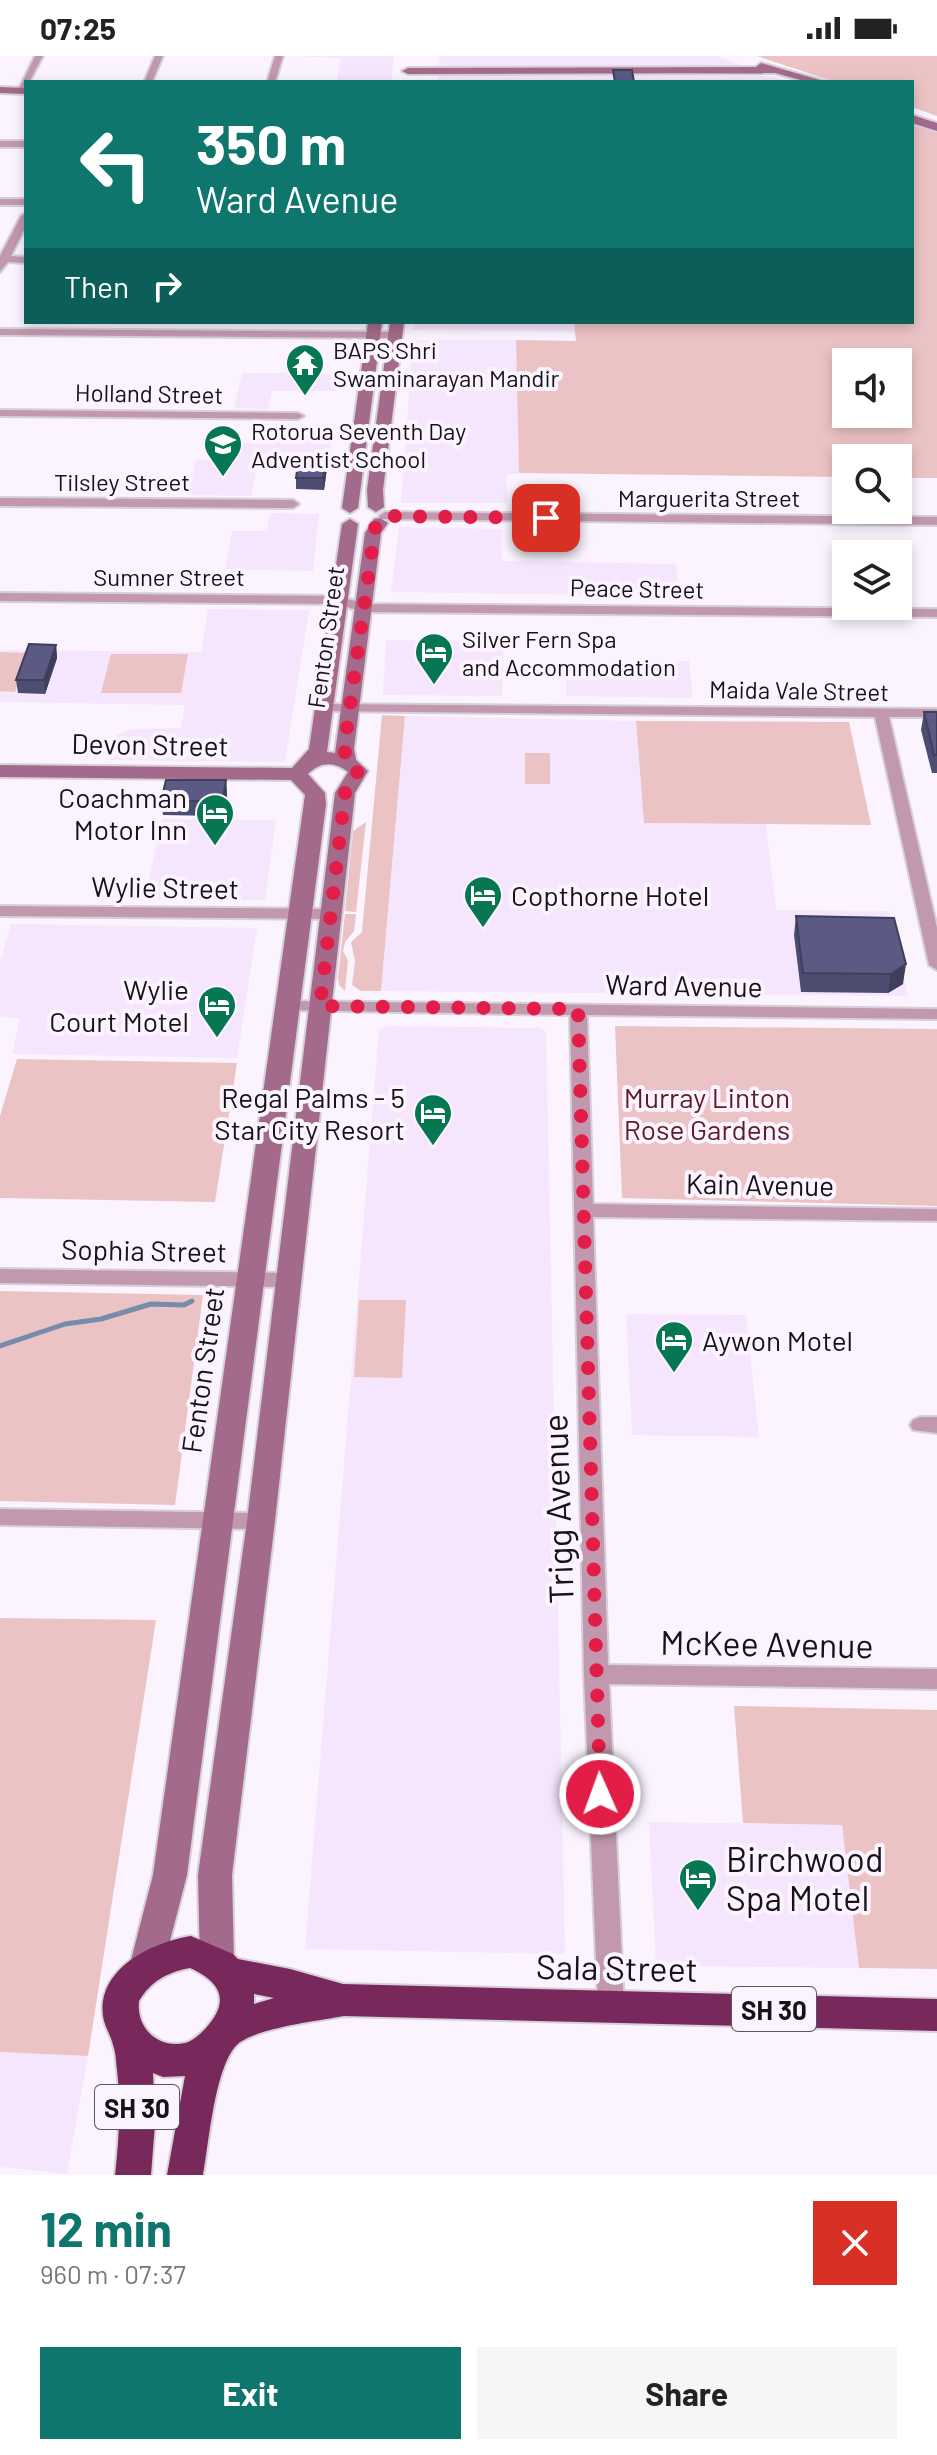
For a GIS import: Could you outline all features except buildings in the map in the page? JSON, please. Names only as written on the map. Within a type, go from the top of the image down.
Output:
[{"type":"highway","name":"SH 30","points":[[133,2175],[138,2139],[137,2073],[122,2006],[130,1982],[147,1964],[175,1953],[191,1952],[224,1968],[238,2000],[203,2075],[185,2175]]},
{"type":"highway","name":"Sala Street","points":[[224,1968],[344,2000]]},
{"type":"highway","name":"Sala Street","points":[[223,2037],[294,2009],[344,2000],[937,2015]]},
{"type":"highway","name":"SH 30","points":[[130,2039],[150,2055],[175,2060],[202,2054],[223,2037]]},
{"type":"main road","points":[[410,56],[408,76],[774,70],[796,80]]},
{"type":"main road","points":[[424,76],[427,56]]},
{"type":"main road","points":[[732,56],[813,80]]},
{"type":"main road","points":[[0,90],[23,91]]},
{"type":"main road","name":"Fenton Street","points":[[147,1964],[170,1875],[286,1006],[316,805],[315,793],[306,774],[319,749],[374,328]]},
{"type":"main road","name":"Fenton Street","points":[[224,1968],[215,1875],[261,1521],[349,772],[344,749],[373,533],[380,515],[374,497],[396,328]]},
{"type":"main road","points":[[363,417],[386,417]]},
{"type":"main road","points":[[350,516],[364,526],[380,515]]},
{"type":"main road","points":[[333,758],[349,772],[327,790],[306,774],[333,758]]},
{"type":"main road","name":"Devon Street","points":[[0,771],[306,774]]},
{"type":"street","points":[[28,80],[39,56]]},
{"type":"street","points":[[149,80],[159,56]]},
{"type":"street","points":[[272,80],[279,56]]},
{"type":"street","points":[[0,144],[24,144]]},
{"type":"street","points":[[0,202],[24,202]]},
{"type":"street","points":[[1,263],[24,220]]},
{"type":"street","points":[[1,263],[24,260]]},
{"type":"street","points":[[0,332],[396,328]]},
{"type":"street","name":"Holland Street","points":[[0,413],[298,416]]},
{"type":"street","name":"Tilsley Street","points":[[0,502],[293,504]]},
{"type":"street","name":"Marguerita Street","points":[[380,515],[937,521]]},
{"type":"street","name":"Sumner Street","points":[[0,597],[338,600]]},
{"type":"street","name":"Peace Street","points":[[338,600],[364,608],[937,613]]},
{"type":"street","name":"Maida Vale Street","points":[[324,708],[937,713]]},
{"type":"street","points":[[881,713],[937,965]]},
{"type":"street","name":"Wylie Street","points":[[0,911],[330,914]]},
{"type":"street","name":"Ward Avenue","points":[[286,1006],[937,1014]]},
{"type":"street","name":"Trigg Avenue","points":[[578,1009],[596,1674],[611,2007]]},
{"type":"street","name":"Kain Avenue","points":[[583,1210],[937,1215]]},
{"type":"street","name":"Sophia Street","points":[[0,1276],[287,1280]]},
{"type":"street","points":[[0,1517],[261,1521]]},
{"type":"street","name":"McKee Avenue","points":[[596,1674],[937,1679]]},
{"type":"shaded area","points":[[291,56],[394,56],[391,80],[337,80],[341,58]]},
{"type":"shaded area","points":[[440,56],[716,56],[756,70],[438,69]]},
{"type":"shaded area","points":[[439,74],[770,76],[783,80],[438,80]]},
{"type":"shaded area","points":[[414,324],[574,324],[576,334],[565,331],[413,330]]},
{"type":"shaded area","points":[[413,340],[516,340],[519,473],[507,475],[507,503],[401,503]]},
{"type":"shaded area","points":[[242,373],[344,374],[342,391],[272,391],[268,409],[234,408]]},
{"type":"shaded area","points":[[266,424],[333,424],[330,461],[258,461],[251,496],[188,495],[196,460],[220,461],[225,442],[261,443]]},
{"type":"shaded area","points":[[270,513],[319,514],[313,571],[225,569],[232,531],[267,531]]},
{"type":"shaded area","points":[[399,527],[501,529],[502,561],[676,564],[680,596],[391,592]]},
{"type":"shaded area","points":[[208,609],[309,610],[285,762],[110,760],[115,736],[132,729],[181,728],[185,705],[0,702],[0,650],[201,652]]},
{"type":"shaded area","points":[[386,640],[504,641],[502,696],[383,695]]},
{"type":"shaded area","points":[[689,661],[693,698],[566,696],[567,662]]},
{"type":"shaded area","points":[[405,716],[636,721],[644,823],[766,824],[776,910],[889,911],[908,996],[381,991]]},
{"type":"shaded area","points":[[162,819],[276,820],[265,900],[145,899]]},
{"type":"shaded area","points":[[11,924],[257,928],[237,1058],[12,1054],[20,1018],[0,1017],[0,962]]},
{"type":"shaded area","points":[[387,1026],[540,1028],[546,1032],[565,1954],[305,1949],[379,1030]]},
{"type":"shaded area","points":[[626,1314],[746,1315],[759,1437],[632,1435]]},
{"type":"shaded area","points":[[649,1822],[842,1825],[859,1968],[656,1966]]},
{"type":"shaded area","points":[[0,2052],[88,2056],[67,2174],[0,2167]]},
{"type":"green space","points":[[757,56],[937,56],[937,116],[914,108],[914,80],[829,80]]},
{"type":"green space","points":[[914,124],[937,131],[937,478],[912,478],[912,444],[832,444],[832,477],[519,473],[516,340],[576,341],[574,324],[914,324]]},
{"type":"green space","points":[[0,652],[28,653],[15,692],[0,691]]},
{"type":"green space","points":[[111,654],[188,654],[181,693],[101,693]]},
{"type":"green space","points":[[382,715],[405,716],[381,991],[361,991],[352,985],[355,961],[351,942],[362,932]]},
{"type":"green space","points":[[636,721],[849,722],[871,825],[644,823]]},
{"type":"green space","points":[[525,753],[550,753],[550,784],[525,784]]},
{"type":"green space","points":[[366,822],[356,912],[345,911],[353,831]]},
{"type":"green space","points":[[345,914],[356,914],[354,931],[345,942],[343,951],[348,960],[345,991],[339,985],[338,977]]},
{"type":"green space","name":"Murray Linton Rose Gardens","points":[[615,1026],[937,1029],[937,1206],[622,1198]]},
{"type":"green space","points":[[17,1059],[237,1063],[215,1202],[0,1198],[0,1116]]},
{"type":"green space","points":[[0,1291],[203,1295],[175,1505],[0,1501]]},
{"type":"green space","points":[[359,1300],[406,1300],[402,1378],[354,1377]]},
{"type":"green space","points":[[0,1618],[156,1620],[88,2056],[0,2052]]},
{"type":"green space","points":[[734,1706],[937,1710],[937,1969],[859,1968],[842,1825],[743,1823]]},
{"type":"waterway","points":[[0,1346],[65,1324],[101,1319],[151,1304],[184,1305],[192,1301]]},
{"type":"place","name":"BAPS Shri Swaminarayan Mandir","points":[[305,397]]},
{"type":"place","name":"Rotorua Seventh Day Adventist School","points":[[223,478]]},
{"type":"place","name":"Silver Fern Spa and Accommodation","points":[[434,686]]},
{"type":"place","name":"Coachman Motor Inn","points":[[215,847]]},
{"type":"place","name":"Copthorne Hotel","points":[[483,929]]},
{"type":"place","name":"Wylie Court Motel","points":[[217,1039]]},
{"type":"place","name":"Regal Palms - 5 Star City Resort","points":[[433,1147]]},
{"type":"place","name":"Aywon Motel","points":[[674,1374]]},
{"type":"place","name":"Birchwood Spa Motel","points":[[698,1912]]},
{"type":"route","points":[[546,518],[385,516],[375,528],[344,749],[347,761],[356,767],[358,776],[345,793],[320,1006],[578,1009],[600,1794]]}]
